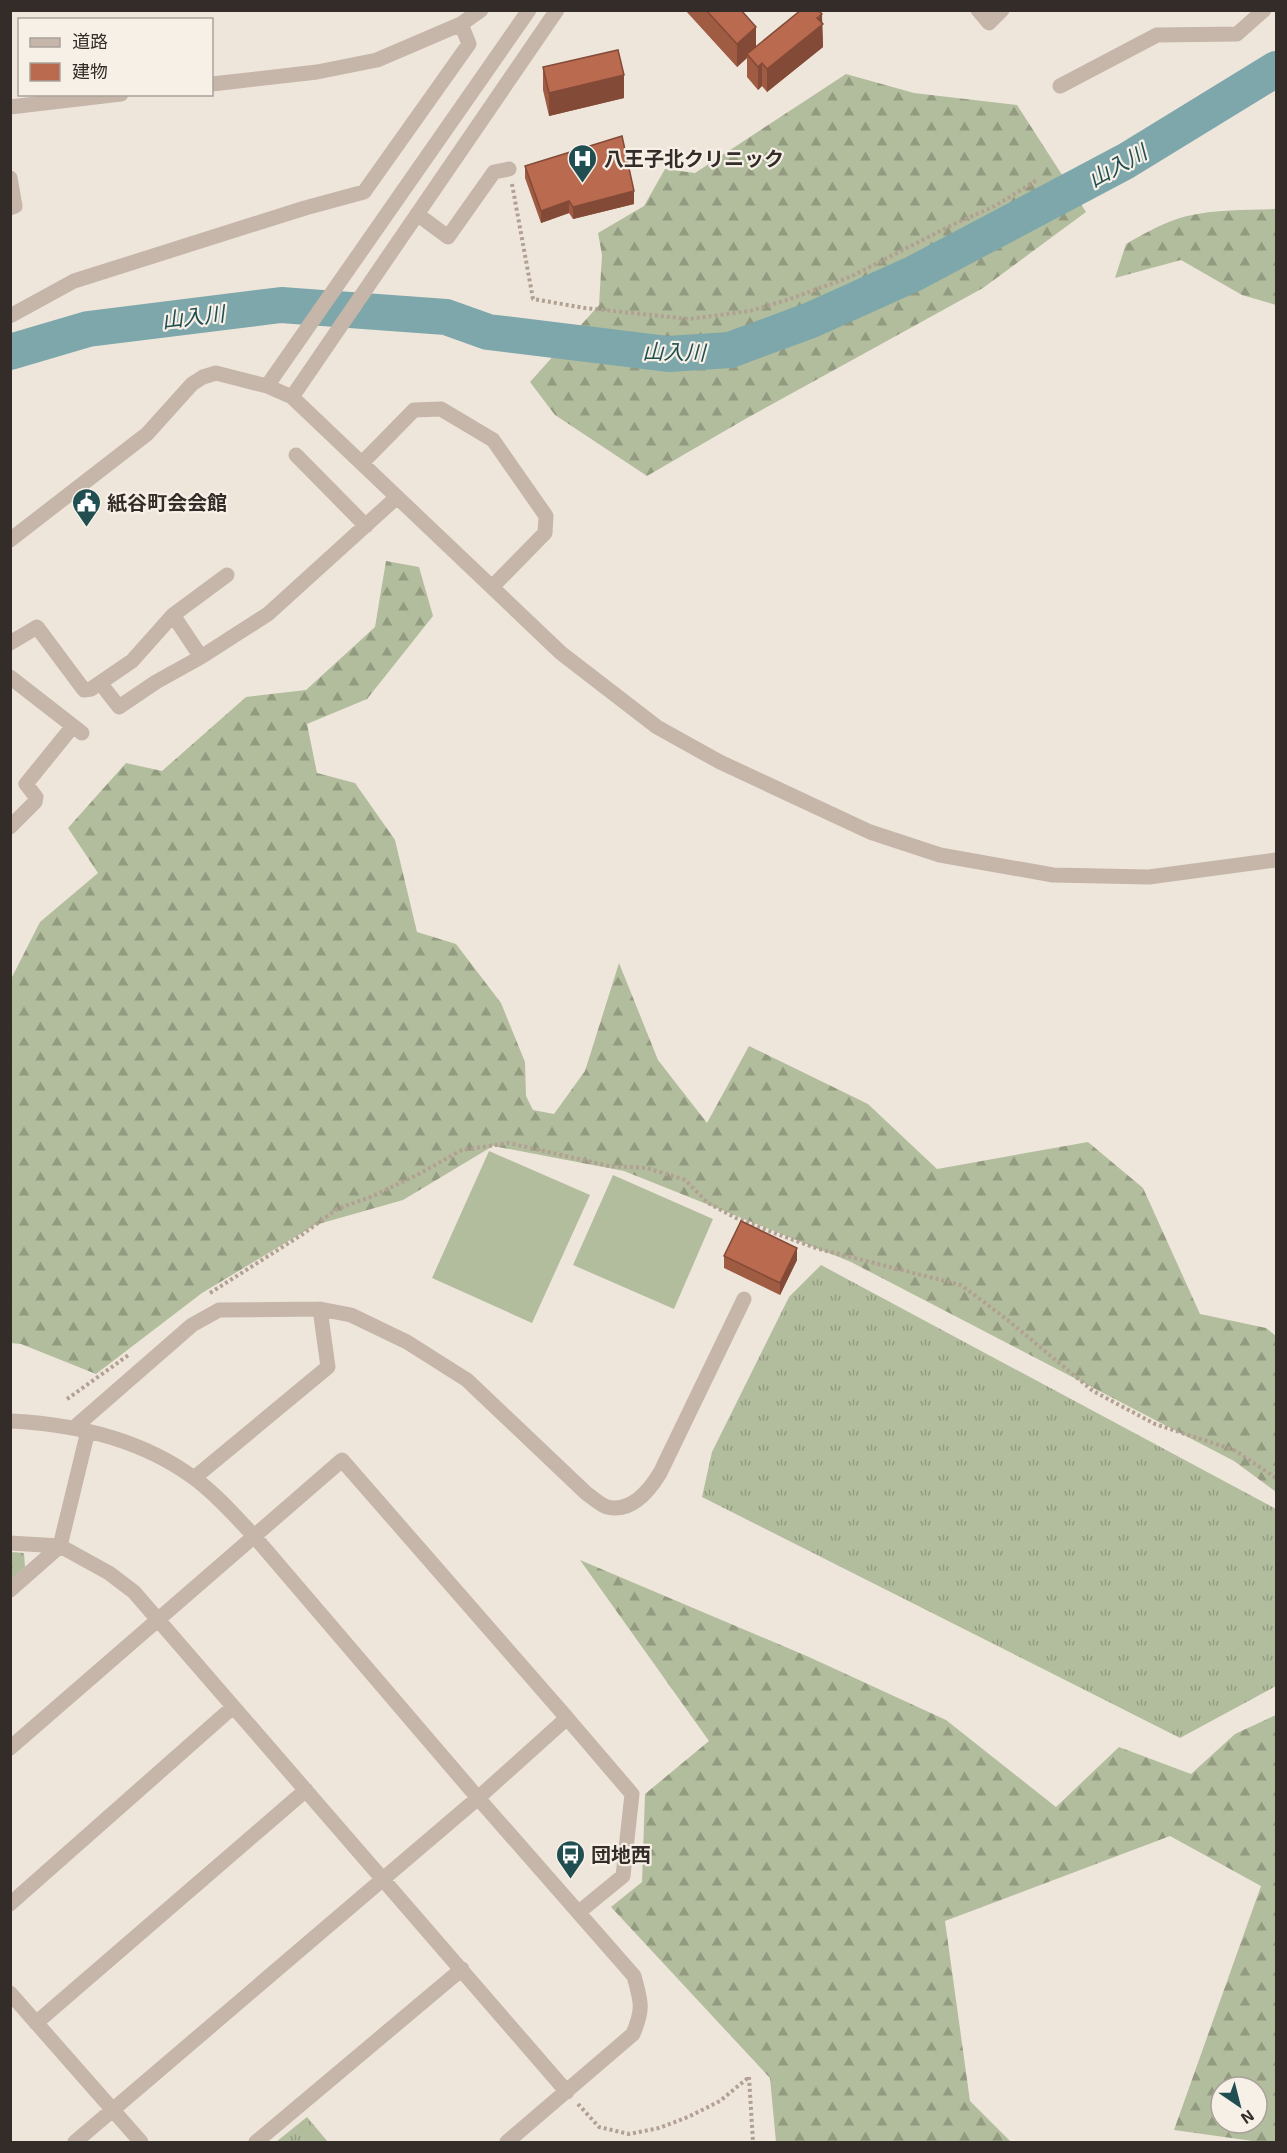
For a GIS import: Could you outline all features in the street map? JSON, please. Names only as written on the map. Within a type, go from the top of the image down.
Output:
[{"type":"street","points":[[213,84],[318,72],[377,60],[460,24],[481,10]]},
{"type":"street","points":[[267,386],[529,10]]},
{"type":"street","points":[[292,397],[557,10]]},
{"type":"street","points":[[978,10],[989,23],[1002,10]]},
{"type":"street","points":[[1060,86],[1157,35],[1237,34],[1264,10]]},
{"type":"street","points":[[10,316],[74,281],[305,208],[364,192],[469,44],[460,24]]},
{"type":"street","points":[[10,107],[104,96]]},
{"type":"street","points":[[417,214],[448,237],[494,172],[509,169]]},
{"type":"street","points":[[10,178],[15,206],[10,208]]},
{"type":"street","points":[[10,540],[147,434],[192,384],[216,373],[267,386],[292,397],[561,653],[657,727],[720,762],[870,832],[940,855],[1053,875],[1149,877],[1276,860]]},
{"type":"street","points":[[362,463],[414,410],[441,409],[493,440],[546,516],[545,533],[492,587]]},
{"type":"street","points":[[296,455],[366,526]]},
{"type":"street","points":[[101,684],[119,707],[156,682],[201,657],[268,614],[397,497]]},
{"type":"street","points":[[10,643],[37,627],[84,690],[92,689],[132,661],[173,615],[226,574]]},
{"type":"street","points":[[173,615],[201,657]]},
{"type":"street","points":[[10,677],[77,729],[26,784],[34,792],[35,802],[10,827]]},
{"type":"street","points":[[10,1590],[60,1546],[82,1429],[192,1325],[219,1310],[320,1309],[351,1315],[407,1342],[467,1380],[586,1493],[605,1506],[622,1508],[650,1491],[744,1299]]},
{"type":"street","points":[[194,1478],[328,1367],[320,1309]]},
{"type":"street","points":[[10,1421],[82,1429],[112,1438],[164,1459],[194,1478],[215,1496],[254,1536],[634,1976],[640,1998],[641,2013],[633,2034],[507,2142]]},
{"type":"street","points":[[10,1748],[342,1460],[632,1794],[623,1875],[579,1912]]},
{"type":"street","points":[[10,1543],[60,1546],[109,1573],[134,1592],[159,1618],[233,1707],[567,2092]]},
{"type":"street","points":[[10,1904],[233,1707]]},
{"type":"street","points":[[75,2142],[567,1718]]},
{"type":"street","points":[[36,2023],[306,1790]]},
{"type":"street","points":[[256,2142],[462,1969]]},
{"type":"street","points":[[10,1993],[141,2142]]},
{"type":"path","points":[[509,169],[533,299],[585,308],[690,320],[750,311],[850,277],[952,225],[995,206],[1036,180]]},
{"type":"path","points":[[202,1299],[337,1209],[373,1196],[462,1150],[509,1143],[609,1166],[647,1168],[685,1180],[708,1203],[736,1218],[777,1234],[819,1249],[961,1285],[1005,1317],[1094,1391],[1155,1424],[1234,1450],[1276,1478]]},
{"type":"path","points":[[67,1399],[134,1351]]},
{"type":"path","points":[[567,2092],[599,2127],[629,2134],[659,2128],[688,2117],[720,2101],[749,2077],[753,2142]]},
{"type":"green space","points":[[846,74],[914,93],[1017,105],[1086,212],[983,288],[647,476],[555,415],[530,382],[599,305],[602,255],[598,233],[644,206],[665,169],[695,173]]},
{"type":"green space","points":[[1276,209],[1276,305],[1242,295],[1181,260],[1115,278],[1126,244],[1163,224],[1209,212]]},
{"type":"green space","points":[[386,561],[419,567],[433,616],[367,699],[307,724],[317,773],[355,783],[395,840],[417,932],[456,944],[501,1003],[525,1062],[526,1096],[533,1110],[554,1114],[585,1071],[619,963],[658,1060],[707,1123],[749,1046],[868,1104],[937,1169],[1088,1142],[1143,1188],[1200,1314],[1266,1328],[1276,1336],[1276,1492],[1234,1461],[851,1262],[624,1171],[493,1146],[403,1200],[315,1225],[202,1293],[96,1374],[21,1344],[11,1343],[11,979],[40,922],[98,873],[68,828],[126,763],[162,771],[246,697],[306,690],[375,627]]},
{"type":"green space","points":[[489,1151],[590,1195],[532,1323],[432,1278]]},
{"type":"green space","points":[[613,1175],[713,1219],[674,1309],[573,1265]]},
{"type":"green space","points":[[821,1265],[1276,1509],[1276,1686],[1180,1738],[702,1497],[712,1452],[789,1297]]},
{"type":"green space","points":[[11,1552],[24,1553],[25,1567],[11,1579]]},
{"type":"green space","points":[[580,1560],[809,1657],[946,1720],[1056,1807],[1119,1747],[1191,1774],[1235,1734],[1276,1715],[1276,2142],[1210,2135],[1269,2135],[1269,2075],[1209,2075],[1209,2135],[1174,2130],[1261,1886],[1170,1836],[945,1921],[970,2101],[1011,2142],[776,2142],[770,2078],[611,1907],[642,1882],[645,1794],[709,1741]]},
{"type":"green space","points":[[307,2117],[328,2142],[276,2142]]},
{"type":"building","points":[[706,10],[741,10],[756,27],[737,44]]},
{"type":"building","points":[[801,10],[818,10],[822,14],[817,18],[823,24],[767,69],[762,63],[758,67],[747,54]]},
{"type":"building","points":[[618,50],[624,75],[549,93],[543,67]]},
{"type":"building","points":[[622,136],[634,191],[573,207],[569,201],[541,211],[525,166]]},
{"type":"building","points":[[741,1221],[797,1248],[780,1283],[724,1256]]},
{"type":"waterway","name":"山入川","points":[[10,352],[88,329],[281,305],[446,317],[488,332],[668,354],[730,350],[811,320],[913,274],[1126,161],[1276,69]]},
{"type":"place","name":"八王子北クリニック","points":[[583,184]]},
{"type":"place","name":"紙谷町会会館","points":[[86,528]]},
{"type":"place","name":"団地西","points":[[570,1880]]}]
